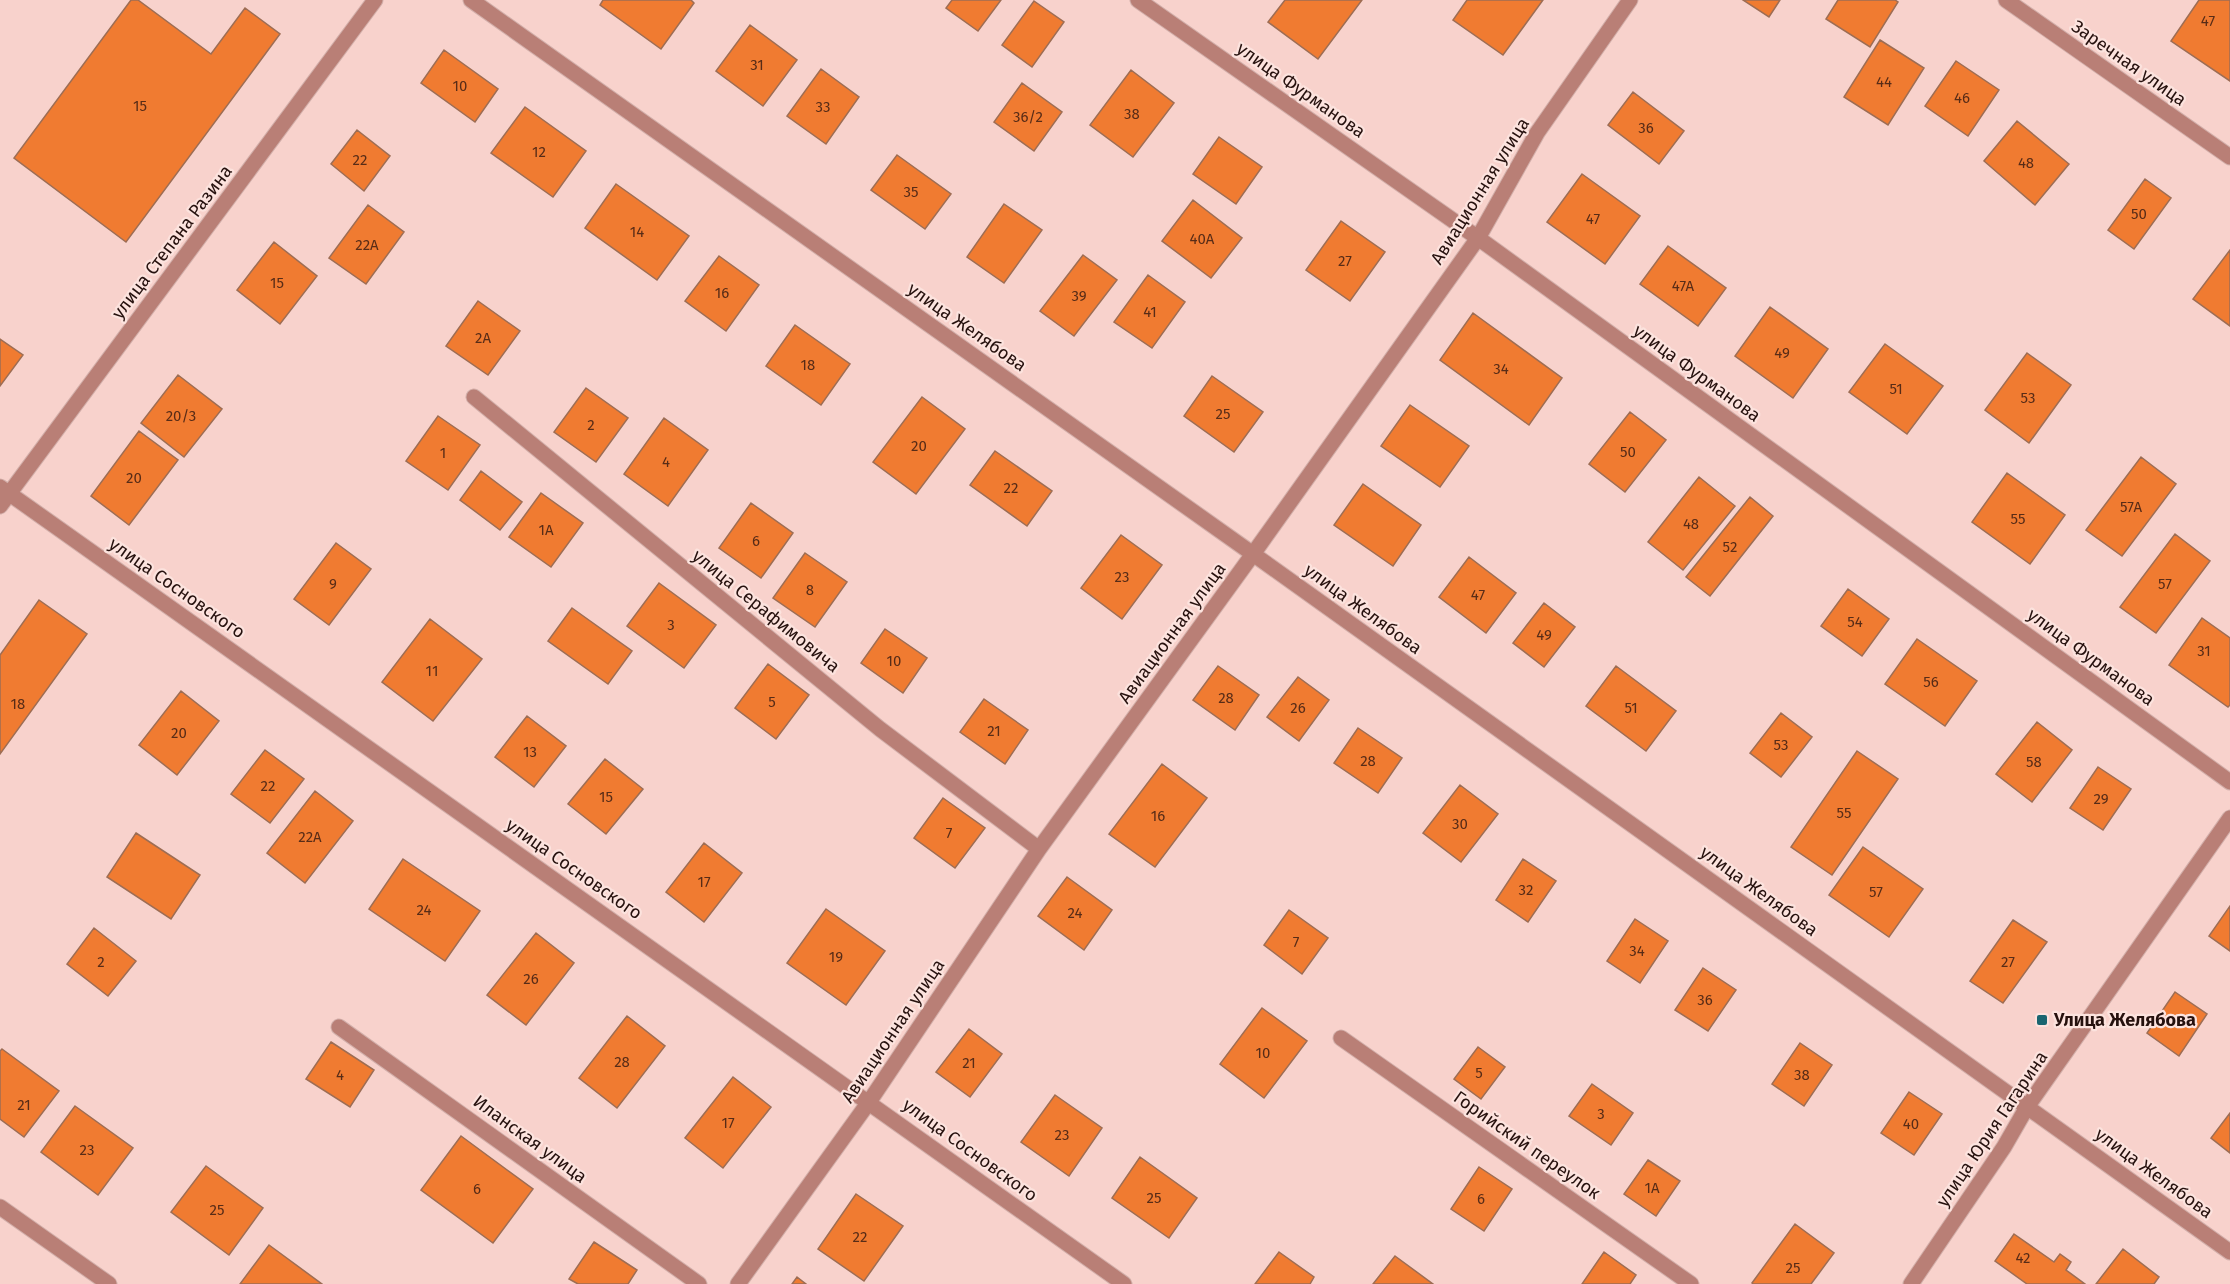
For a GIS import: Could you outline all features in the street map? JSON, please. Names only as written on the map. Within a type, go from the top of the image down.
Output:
[{"type":"street","name":"улица Степана Разина","points":[[3,496],[375,0]]},
{"type":"street","name":"улица Желябова","points":[[471,0],[1253,554],[2230,1252]]},
{"type":"street","name":"улица Фурманова","points":[[1138,0],[1478,238],[2230,782]]},
{"type":"street","name":"Авиационная улица","points":[[738,1284],[869,1102],[1039,849],[1478,238],[1537,134],[1630,0]]},
{"type":"street","name":"Заречная улица","points":[[2006,0],[2230,157]]},
{"type":"street","name":"улица Серафимовича","points":[[474,397],[880,729],[1039,849]]},
{"type":"street","name":"улица Сосновского","points":[[3,496],[869,1102],[1124,1284]]},
{"type":"street","name":"улица Юрия Гагарина","points":[[1911,1284],[2004,1147],[2027,1107],[2230,818]]},
{"type":"street","name":"Иланская улица","points":[[339,1027],[699,1284]]},
{"type":"street","name":"Горийский переулок","points":[[1341,1038],[1691,1284]]},
{"type":"street","points":[[0,1207],[109,1284]]},
{"type":"building","points":[[131,0],[138,0],[211,54],[245,8],[280,34],[126,242],[14,158]]},
{"type":"building","points":[[603,0],[691,0],[694,3],[661,49],[600,5]]},
{"type":"building","points":[[952,0],[1001,0],[978,31],[946,8]]},
{"type":"building","points":[[1285,0],[1362,0],[1318,59],[1268,22]]},
{"type":"building","points":[[1467,0],[1543,0],[1503,55],[1453,20]]},
{"type":"building","points":[[1743,0],[1780,0],[1769,17]]},
{"type":"building","points":[[1838,0],[1895,0],[1898,2],[1870,47],[1826,19]]},
{"type":"building","points":[[2199,0],[2230,0],[2230,81],[2171,41]]},
{"type":"building","points":[[1034,1],[1064,22],[1032,67],[1002,45]]},
{"type":"building","points":[[750,25],[797,60],[763,106],[716,71]]},
{"type":"building","points":[[1880,40],[1924,68],[1888,125],[1844,97]]},
{"type":"building","points":[[444,50],[498,89],[475,122],[421,83]]},
{"type":"building","points":[[1956,61],[1999,90],[1968,136],[1925,106]]},
{"type":"building","points":[[821,69],[859,97],[826,144],[787,116]]},
{"type":"building","points":[[1131,70],[1174,103],[1133,157],[1090,125]]},
{"type":"building","points":[[1022,83],[1062,112],[1034,151],[994,122]]},
{"type":"building","points":[[1633,92],[1684,131],[1659,164],[1608,125]]},
{"type":"building","points":[[525,107],[586,151],[553,197],[491,153]]},
{"type":"building","points":[[2017,121],[2069,164],[2035,205],[1984,161]]},
{"type":"building","points":[[357,130],[390,156],[364,191],[331,164]]},
{"type":"building","points":[[1219,137],[1262,167],[1236,204],[1193,174]]},
{"type":"building","points":[[897,155],[951,194],[925,229],[871,190]]},
{"type":"building","points":[[1582,174],[1640,216],[1605,264],[1547,222]]},
{"type":"building","points":[[2145,179],[2171,198],[2134,249],[2108,230]]},
{"type":"building","points":[[616,184],[689,236],[657,280],[585,228]]},
{"type":"building","points":[[1193,200],[1242,238],[1211,278],[1162,241]]},
{"type":"building","points":[[1004,204],[1042,230],[1004,283],[967,257]]},
{"type":"building","points":[[368,205],[404,232],[366,284],[329,258]]},
{"type":"building","points":[[1341,221],[1385,252],[1350,301],[1306,270]]},
{"type":"building","points":[[274,242],[317,276],[280,324],[237,290]]},
{"type":"building","points":[[1668,246],[1726,288],[1698,326],[1640,284]]},
{"type":"building","points":[[2230,250],[2230,326],[2193,299]]},
{"type":"building","points":[[1083,255],[1117,280],[1074,336],[1040,311]]},
{"type":"building","points":[[719,256],[759,285],[726,331],[685,301]]},
{"type":"building","points":[[1148,275],[1185,302],[1152,348],[1114,322]]},
{"type":"building","points":[[478,301],[520,331],[488,375],[446,346]]},
{"type":"building","points":[[1770,307],[1828,349],[1793,398],[1735,356]]},
{"type":"building","points":[[1473,313],[1562,378],[1529,425],[1440,360]]},
{"type":"building","points":[[795,325],[850,364],[821,405],[766,366]]},
{"type":"building","points":[[0,339],[23,355],[0,386]]},
{"type":"building","points":[[1885,344],[1943,386],[1907,434],[1849,392]]},
{"type":"building","points":[[2027,353],[2071,385],[2029,443],[1985,410]]},
{"type":"building","points":[[178,375],[222,409],[184,457],[141,423]]},
{"type":"building","points":[[1212,376],[1263,412],[1234,452],[1184,416]]},
{"type":"building","points":[[586,388],[628,418],[596,462],[554,432]]},
{"type":"building","points":[[922,397],[965,429],[916,494],[873,462]]},
{"type":"building","points":[[1410,405],[1469,446],[1440,487],[1381,446]]},
{"type":"building","points":[[1630,412],[1666,440],[1625,492],[1589,464]]},
{"type":"building","points":[[438,416],[480,445],[448,490],[406,461]]},
{"type":"building","points":[[664,418],[708,450],[668,506],[624,474]]},
{"type":"building","points":[[139,431],[178,460],[129,525],[91,496]]},
{"type":"building","points":[[995,451],[1052,491],[1027,526],[970,485]]},
{"type":"building","points":[[2141,457],[2176,484],[2122,556],[2086,530]]},
{"type":"building","points":[[481,471],[522,502],[500,530],[460,500]]},
{"type":"building","points":[[2007,473],[2065,515],[2030,564],[1972,522]]},
{"type":"building","points":[[1699,477],[1735,506],[1683,570],[1648,542]]},
{"type":"building","points":[[1363,484],[1421,525],[1393,566],[1334,525]]},
{"type":"building","points":[[541,493],[583,523],[551,567],[509,537]]},
{"type":"building","points":[[1750,497],[1773,516],[1710,596],[1686,577]]},
{"type":"building","points":[[751,503],[793,533],[761,578],[719,548]]},
{"type":"building","points":[[2175,534],[2210,561],[2156,633],[2120,607]]},
{"type":"building","points":[[1121,535],[1162,565],[1122,619],[1081,588]]},
{"type":"building","points":[[336,543],[371,569],[329,625],[294,599]]},
{"type":"building","points":[[805,553],[847,582],[815,627],[773,598]]},
{"type":"building","points":[[1469,557],[1516,593],[1486,633],[1439,597]]},
{"type":"building","points":[[659,583],[716,625],[684,668],[627,626]]},
{"type":"building","points":[[1848,589],[1889,619],[1862,656],[1821,626]]},
{"type":"building","points":[[39,600],[87,634],[0,754],[0,655]]},
{"type":"building","points":[[1544,603],[1575,627],[1544,667],[1513,643]]},
{"type":"building","points":[[572,608],[632,651],[608,684],[548,641]]},
{"type":"building","points":[[2202,618],[2230,638],[2230,705],[2228,707],[2169,665]]},
{"type":"building","points":[[430,619],[482,659],[433,721],[382,682]]},
{"type":"building","points":[[885,629],[927,658],[903,693],[861,663]]},
{"type":"building","points":[[1917,639],[1977,681],[1945,726],[1885,684]]},
{"type":"building","points":[[768,664],[809,695],[776,739],[735,708]]},
{"type":"building","points":[[1218,666],[1259,695],[1235,730],[1193,700]]},
{"type":"building","points":[[1616,666],[1676,711],[1646,751],[1586,706]]},
{"type":"building","points":[[1298,677],[1329,700],[1299,741],[1267,717]]},
{"type":"building","points":[[181,691],[219,721],[177,775],[139,745]]},
{"type":"building","points":[[984,699],[1028,730],[1005,764],[960,732]]},
{"type":"building","points":[[1781,713],[1812,737],[1781,777],[1750,753]]},
{"type":"building","points":[[527,716],[566,746],[534,787],[495,757]]},
{"type":"building","points":[[2037,722],[2072,750],[2032,802],[1996,774]]},
{"type":"building","points":[[1358,728],[1402,758],[1378,793],[1334,763]]},
{"type":"building","points":[[265,750],[304,779],[270,823],[231,794]]},
{"type":"building","points":[[1857,751],[1898,779],[1832,875],[1791,847]]},
{"type":"building","points":[[605,759],[643,789],[606,834],[568,804]]},
{"type":"building","points":[[1162,764],[1207,798],[1155,867],[1109,834]]},
{"type":"building","points":[[2098,767],[2131,789],[2103,830],[2070,808]]},
{"type":"building","points":[[1460,785],[1498,814],[1461,862],[1423,833]]},
{"type":"building","points":[[315,791],[353,821],[305,883],[267,853]]},
{"type":"building","points":[[943,798],[985,828],[955,868],[914,838]]},
{"type":"building","points":[[136,833],[200,875],[171,919],[107,877]]},
{"type":"building","points":[[704,843],[742,873],[704,922],[666,892]]},
{"type":"building","points":[[1863,847],[1923,889],[1889,937],[1829,895]]},
{"type":"building","points":[[403,859],[480,911],[445,961],[369,909]]},
{"type":"building","points":[[1523,859],[1556,881],[1528,922],[1496,900]]},
{"type":"building","points":[[1067,877],[1112,910],[1084,950],[1038,916]]},
{"type":"building","points":[[2230,906],[2230,951],[2209,936]]},
{"type":"building","points":[[826,909],[885,951],[846,1005],[787,963]]},
{"type":"building","points":[[1289,910],[1328,938],[1302,974],[1264,945]]},
{"type":"building","points":[[1635,919],[1668,941],[1640,983],[1607,961]]},
{"type":"building","points":[[2013,920],[2047,942],[2003,1003],[1970,981]]},
{"type":"building","points":[[94,928],[136,961],[108,996],[67,964]]},
{"type":"building","points":[[536,933],[574,963],[526,1025],[487,995]]},
{"type":"building","points":[[1703,968],[1736,990],[1708,1031],[1675,1010]]},
{"type":"building","points":[[2175,992],[2207,1014],[2179,1056],[2147,1033]]},
{"type":"building","points":[[1262,1008],[1307,1041],[1264,1098],[1220,1064]]},
{"type":"building","points":[[627,1016],[665,1046],[617,1108],[579,1078]]},
{"type":"building","points":[[969,1029],[1002,1054],[970,1097],[936,1072]]},
{"type":"building","points":[[331,1042],[374,1070],[350,1107],[306,1079]]},
{"type":"building","points":[[1800,1043],[1832,1065],[1804,1106],[1772,1084]]},
{"type":"building","points":[[1478,1047],[1505,1067],[1481,1099],[1454,1079]]},
{"type":"building","points":[[2,1049],[59,1091],[24,1137],[0,1119],[0,1051]]},
{"type":"building","points":[[733,1077],[771,1107],[723,1168],[685,1138]]},
{"type":"building","points":[[1592,1084],[1633,1113],[1611,1145],[1569,1116]]},
{"type":"building","points":[[1909,1092],[1942,1114],[1914,1155],[1881,1133]]},
{"type":"building","points":[[1055,1095],[1102,1128],[1069,1176],[1021,1142]]},
{"type":"building","points":[[75,1106],[133,1148],[98,1195],[41,1152]]},
{"type":"building","points":[[2230,1113],[2230,1153],[2211,1138]]},
{"type":"building","points":[[461,1136],[533,1189],[493,1243],[421,1190]]},
{"type":"building","points":[[1140,1157],[1197,1198],[1169,1238],[1112,1198]]},
{"type":"building","points":[[1648,1160],[1680,1181],[1656,1216],[1624,1194]]},
{"type":"building","points":[[206,1166],[263,1208],[229,1255],[171,1212]]},
{"type":"building","points":[[1479,1167],[1512,1189],[1484,1231],[1451,1209]]},
{"type":"building","points":[[856,1194],[903,1226],[864,1281],[818,1249]]},
{"type":"building","points":[[1795,1224],[1834,1253],[1811,1284],[1753,1284],[1752,1283]]},
{"type":"building","points":[[2014,1234],[2054,1262],[2060,1254],[2071,1262],[2066,1270],[2085,1284],[2027,1284],[1995,1261]]},
{"type":"building","points":[[594,1242],[637,1270],[628,1284],[578,1284],[569,1279]]},
{"type":"building","points":[[269,1245],[322,1284],[240,1284]]},
{"type":"building","points":[[2123,1249],[2159,1277],[2154,1284],[2096,1284]]},
{"type":"building","points":[[1279,1252],[1314,1277],[1310,1284],[1255,1284]]},
{"type":"building","points":[[1604,1252],[1636,1275],[1630,1284],[1582,1284]]},
{"type":"building","points":[[1395,1256],[1433,1284],[1373,1284]]},
{"type":"building","points":[[797,1277],[806,1284],[792,1284]]},
{"type":"place","name":"Улица Желябова","points":[[2042,1020]]}]
